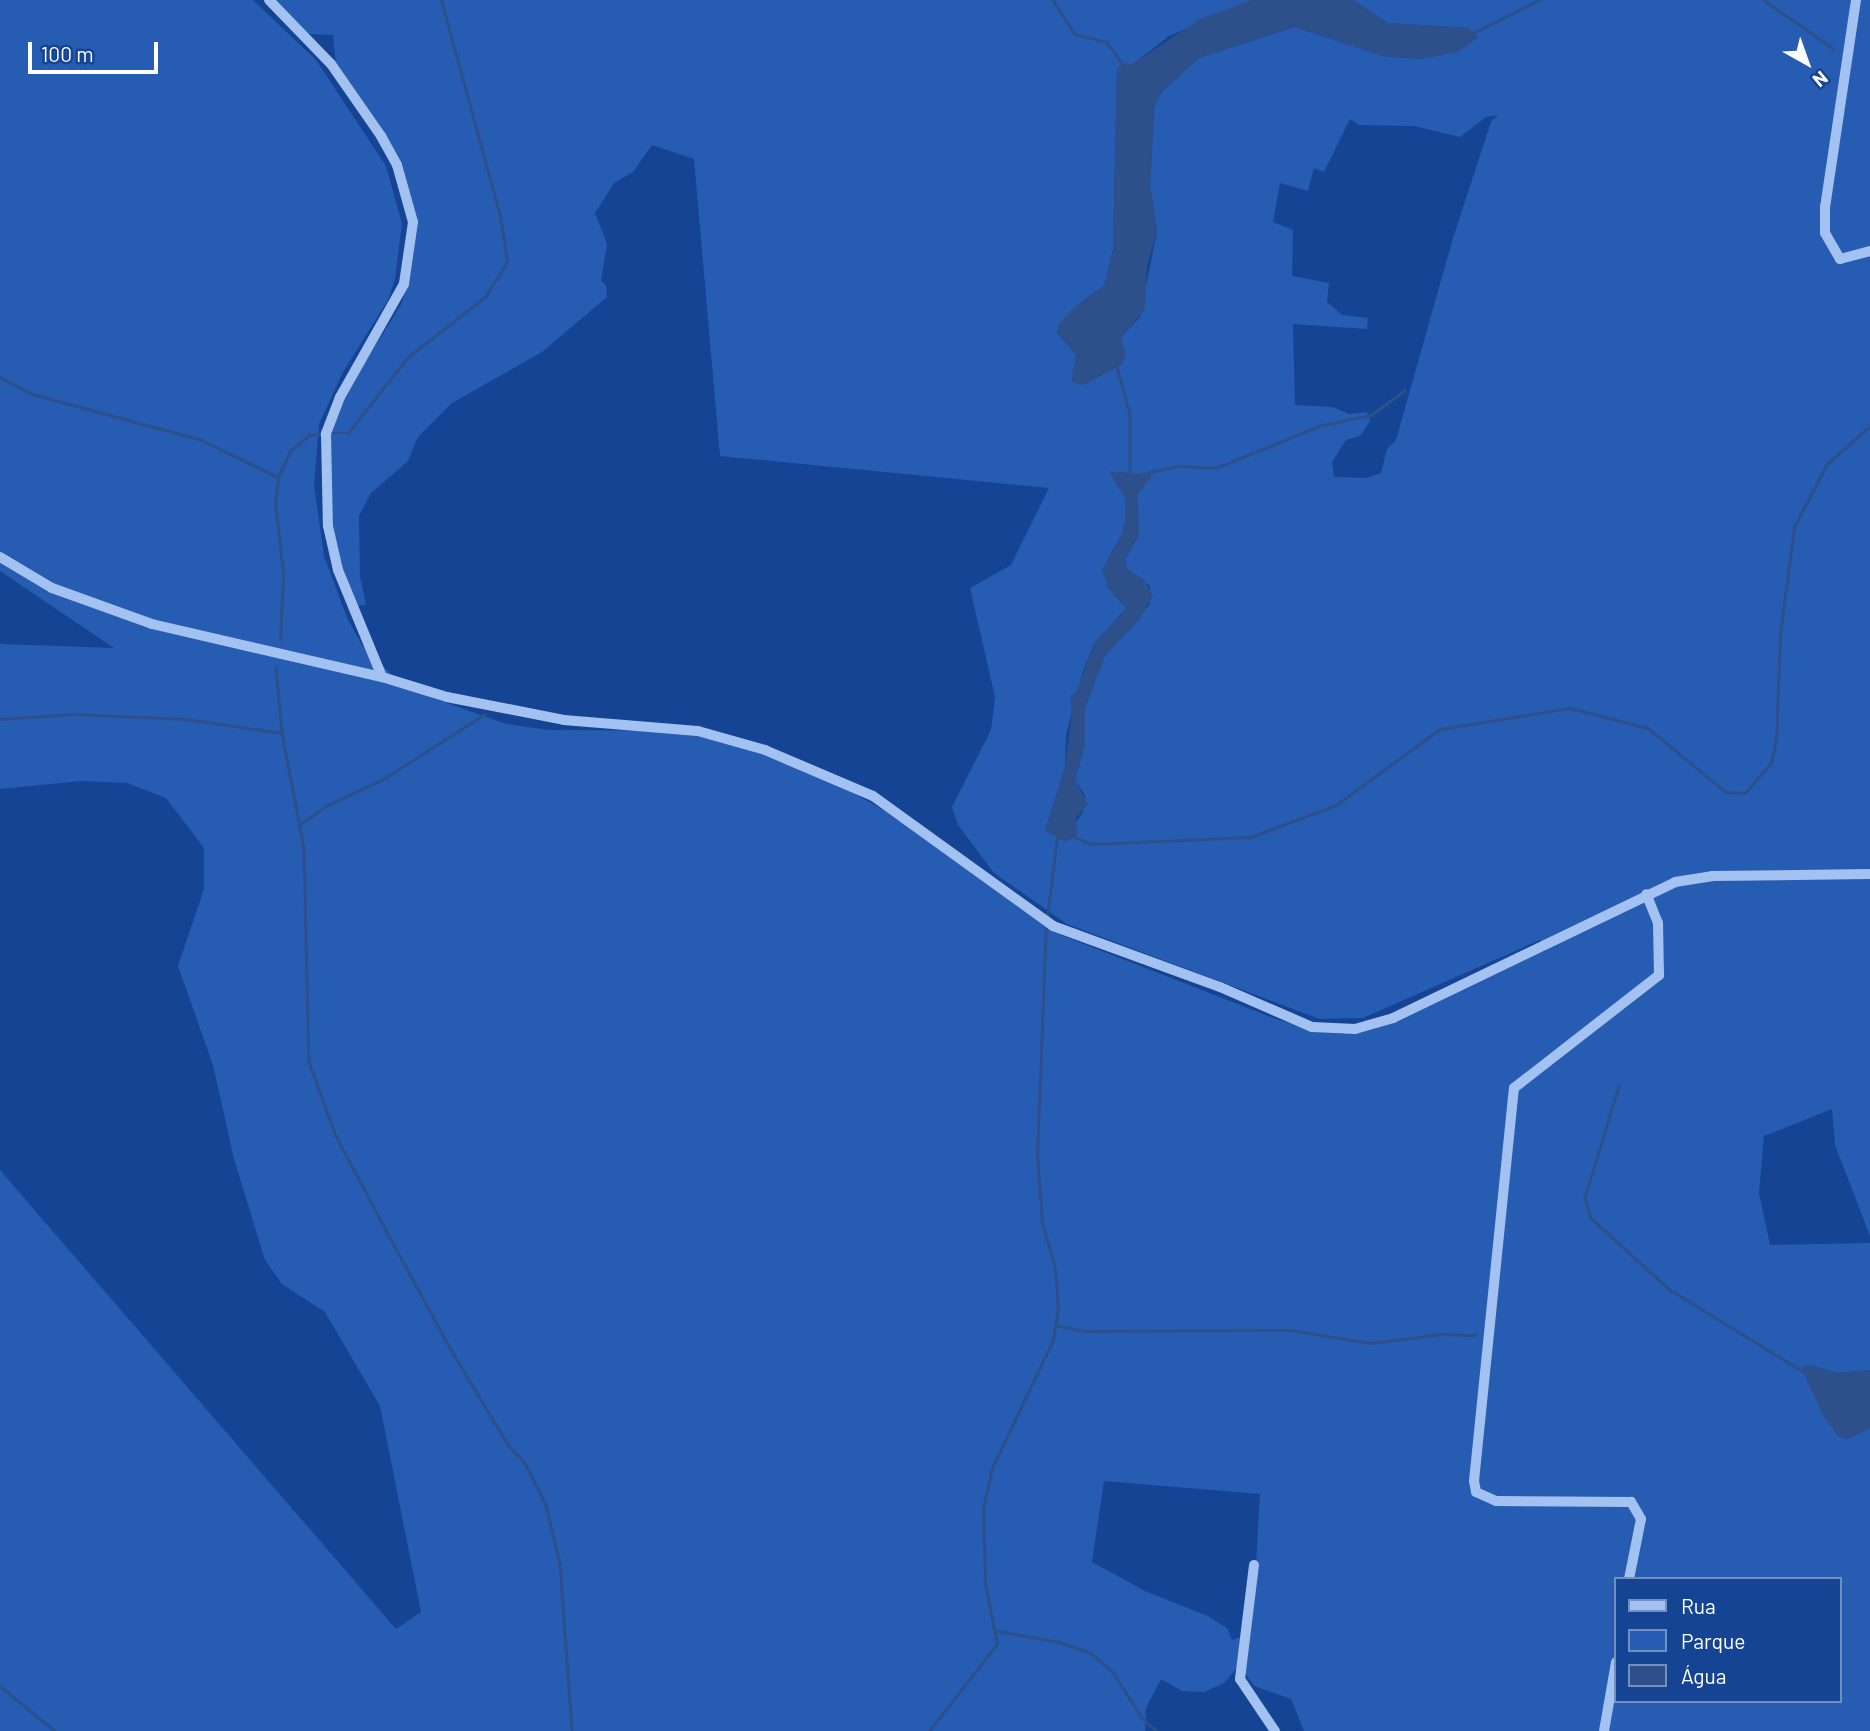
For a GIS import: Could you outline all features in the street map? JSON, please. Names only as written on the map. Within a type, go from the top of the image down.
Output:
[{"type":"street","points":[[269,0],[309,37],[381,136],[401,175],[413,222],[404,284],[340,397],[326,444],[328,526],[338,570],[382,677]]},
{"type":"street","points":[[1856,0],[1825,207],[1825,233],[1840,259],[1870,251]]},
{"type":"street","points":[[0,557],[52,588],[152,624],[382,677],[447,697],[564,720],[698,731],[765,750],[873,796],[1054,926],[1220,987],[1312,1027],[1376,1025],[1646,894],[1693,878],[1870,874]]},
{"type":"street","points":[[1629,1577],[1641,1519],[1631,1502],[1496,1501],[1476,1492],[1474,1481],[1514,1088],[1659,975],[1660,930],[1646,894]]},
{"type":"street","points":[[1254,1565],[1240,1679],[1275,1731]]},
{"type":"street","points":[[1604,1731],[1615,1668]]},
{"type":"green space","points":[[0,0],[253,0],[316,60],[386,166],[402,224],[395,279],[388,300],[343,372],[319,424],[314,485],[324,556],[347,618],[362,645],[395,678],[433,698],[506,724],[549,730],[702,731],[825,777],[892,815],[1061,935],[1273,1018],[1317,1032],[1343,1034],[1547,950],[1540,940],[1363,1018],[1320,1019],[1067,924],[994,873],[958,825],[952,807],[991,730],[995,697],[970,588],[1011,565],[1049,488],[720,456],[694,159],[652,145],[633,172],[614,183],[595,213],[607,244],[601,281],[606,285],[607,297],[542,352],[452,403],[418,437],[408,461],[371,493],[359,516],[360,576],[366,605],[356,606],[337,552],[327,485],[331,429],[355,378],[401,305],[408,281],[411,201],[336,66],[333,35],[309,34],[273,0],[1252,0],[1169,36],[1133,64],[1117,69],[1113,250],[1104,286],[1081,302],[1069,345],[1076,355],[1073,376],[1083,385],[1122,364],[1121,337],[1140,317],[1157,231],[1150,187],[1154,108],[1161,93],[1198,58],[1295,27],[1383,56],[1420,59],[1457,52],[1468,28],[1388,23],[1353,0],[1870,0],[1870,1236],[1835,1145],[1832,1109],[1764,1136],[1759,1193],[1770,1245],[1870,1243],[1870,1370],[1838,1373],[1809,1365],[1808,1381],[1838,1436],[1847,1439],[1870,1428],[1870,1731],[1304,1731],[1291,1699],[1254,1686],[1245,1673],[1236,1669],[1224,1683],[1204,1692],[1182,1691],[1161,1679],[1146,1708],[1145,1731],[0,1731],[0,1170],[396,1629],[421,1612],[380,1406],[325,1312],[282,1284],[265,1260],[234,1159],[213,1065],[178,966],[204,889],[204,848],[166,798],[127,783],[81,781],[0,789],[0,644],[114,648],[0,571]],"holes":[[[1498,115],[1491,122],[1453,238],[1396,440],[1387,449],[1381,473],[1366,478],[1334,477],[1332,462],[1346,440],[1360,436],[1370,421],[1367,412],[1349,414],[1333,407],[1295,405],[1293,324],[1367,329],[1368,318],[1342,315],[1327,302],[1329,283],[1292,276],[1293,230],[1273,222],[1280,183],[1308,191],[1314,168],[1324,172],[1350,119],[1359,125],[1414,126],[1460,137],[1486,117]],[[1110,472],[1127,473],[1142,487],[1137,495],[1139,535],[1125,560],[1127,569],[1150,586],[1150,604],[1105,656],[1085,708],[1085,744],[1075,780],[1085,795],[1083,812],[1073,827],[1045,831],[1065,767],[1066,735],[1083,671],[1094,644],[1126,608],[1114,595],[1111,553],[1125,529],[1125,498]],[[1104,1481],[1260,1494],[1256,1564],[1244,1636],[1232,1640],[1227,1628],[1208,1616],[1145,1591],[1092,1562]]]},
{"type":"water","points":[[1252,0],[1353,0],[1388,23],[1468,28],[1478,38],[1457,52],[1420,59],[1383,56],[1295,27],[1198,58],[1161,93],[1154,108],[1150,187],[1157,231],[1147,265],[1145,309],[1121,337],[1126,355],[1122,364],[1083,385],[1071,382],[1076,355],[1057,333],[1057,327],[1073,308],[1104,286],[1113,250],[1117,69],[1123,63],[1133,64],[1200,19]]},
{"type":"water","points":[[1109,471],[1153,475],[1137,495],[1139,535],[1125,560],[1127,569],[1143,579],[1153,595],[1139,620],[1105,656],[1085,708],[1085,744],[1075,780],[1088,804],[1076,818],[1077,836],[1066,842],[1045,831],[1065,767],[1074,698],[1094,644],[1126,608],[1108,588],[1102,570],[1125,529],[1125,498]]},
{"type":"water","points":[[1809,1365],[1838,1373],[1870,1370],[1870,1428],[1847,1439],[1838,1436],[1824,1417],[1803,1372],[1802,1367]]},
{"type":"waterway","points":[[332,433],[348,433],[408,357],[485,297],[507,262],[500,216],[441,0]]},
{"type":"waterway","points":[[1053,0],[1075,34],[1107,42],[1123,65]]},
{"type":"waterway","points":[[1473,33],[1539,0]]},
{"type":"waterway","points":[[1764,0],[1834,49]]},
{"type":"waterway","points":[[1117,367],[1130,414],[1130,477]]},
{"type":"waterway","points":[[0,377],[32,394],[202,440],[278,477]]},
{"type":"waterway","points":[[1141,474],[1180,466],[1216,468],[1322,425],[1371,415],[1405,390]]},
{"type":"waterway","points":[[1073,836],[1091,844],[1251,837],[1336,805],[1440,729],[1570,708],[1648,728],[1726,792],[1745,793],[1771,763],[1776,740],[1780,634],[1794,527],[1827,464],[1870,426]]},
{"type":"waterway","points":[[280,640],[283,573],[275,503],[278,477],[290,451],[309,435],[321,434]]},
{"type":"waterway","points":[[1122,536],[1125,522]]},
{"type":"waterway","points":[[276,667],[282,733],[304,848],[309,1062],[336,1136],[387,1232],[450,1348],[509,1446],[525,1463],[546,1505],[560,1563],[572,1731]]},
{"type":"waterway","points":[[1072,713],[1072,696],[1078,691]]},
{"type":"waterway","points":[[0,719],[73,714],[186,719],[282,733]]},
{"type":"waterway","points":[[299,825],[328,805],[385,778],[485,714]]},
{"type":"waterway","points":[[1047,917],[1057,837]]},
{"type":"waterway","points":[[929,1731],[997,1644],[985,1584],[983,1508],[992,1468],[1053,1340],[1058,1310],[1055,1269],[1042,1222],[1037,1156],[1046,924]]},
{"type":"waterway","points":[[1619,1086],[1585,1198],[1591,1218],[1669,1289],[1804,1372]]},
{"type":"waterway","points":[[1056,1325],[1084,1331],[1291,1330],[1370,1343],[1442,1334],[1475,1335]]},
{"type":"waterway","points":[[998,1631],[1059,1642],[1091,1653],[1112,1671],[1143,1719],[1157,1731]]},
{"type":"waterway","points":[[0,1686],[55,1731]]}]
